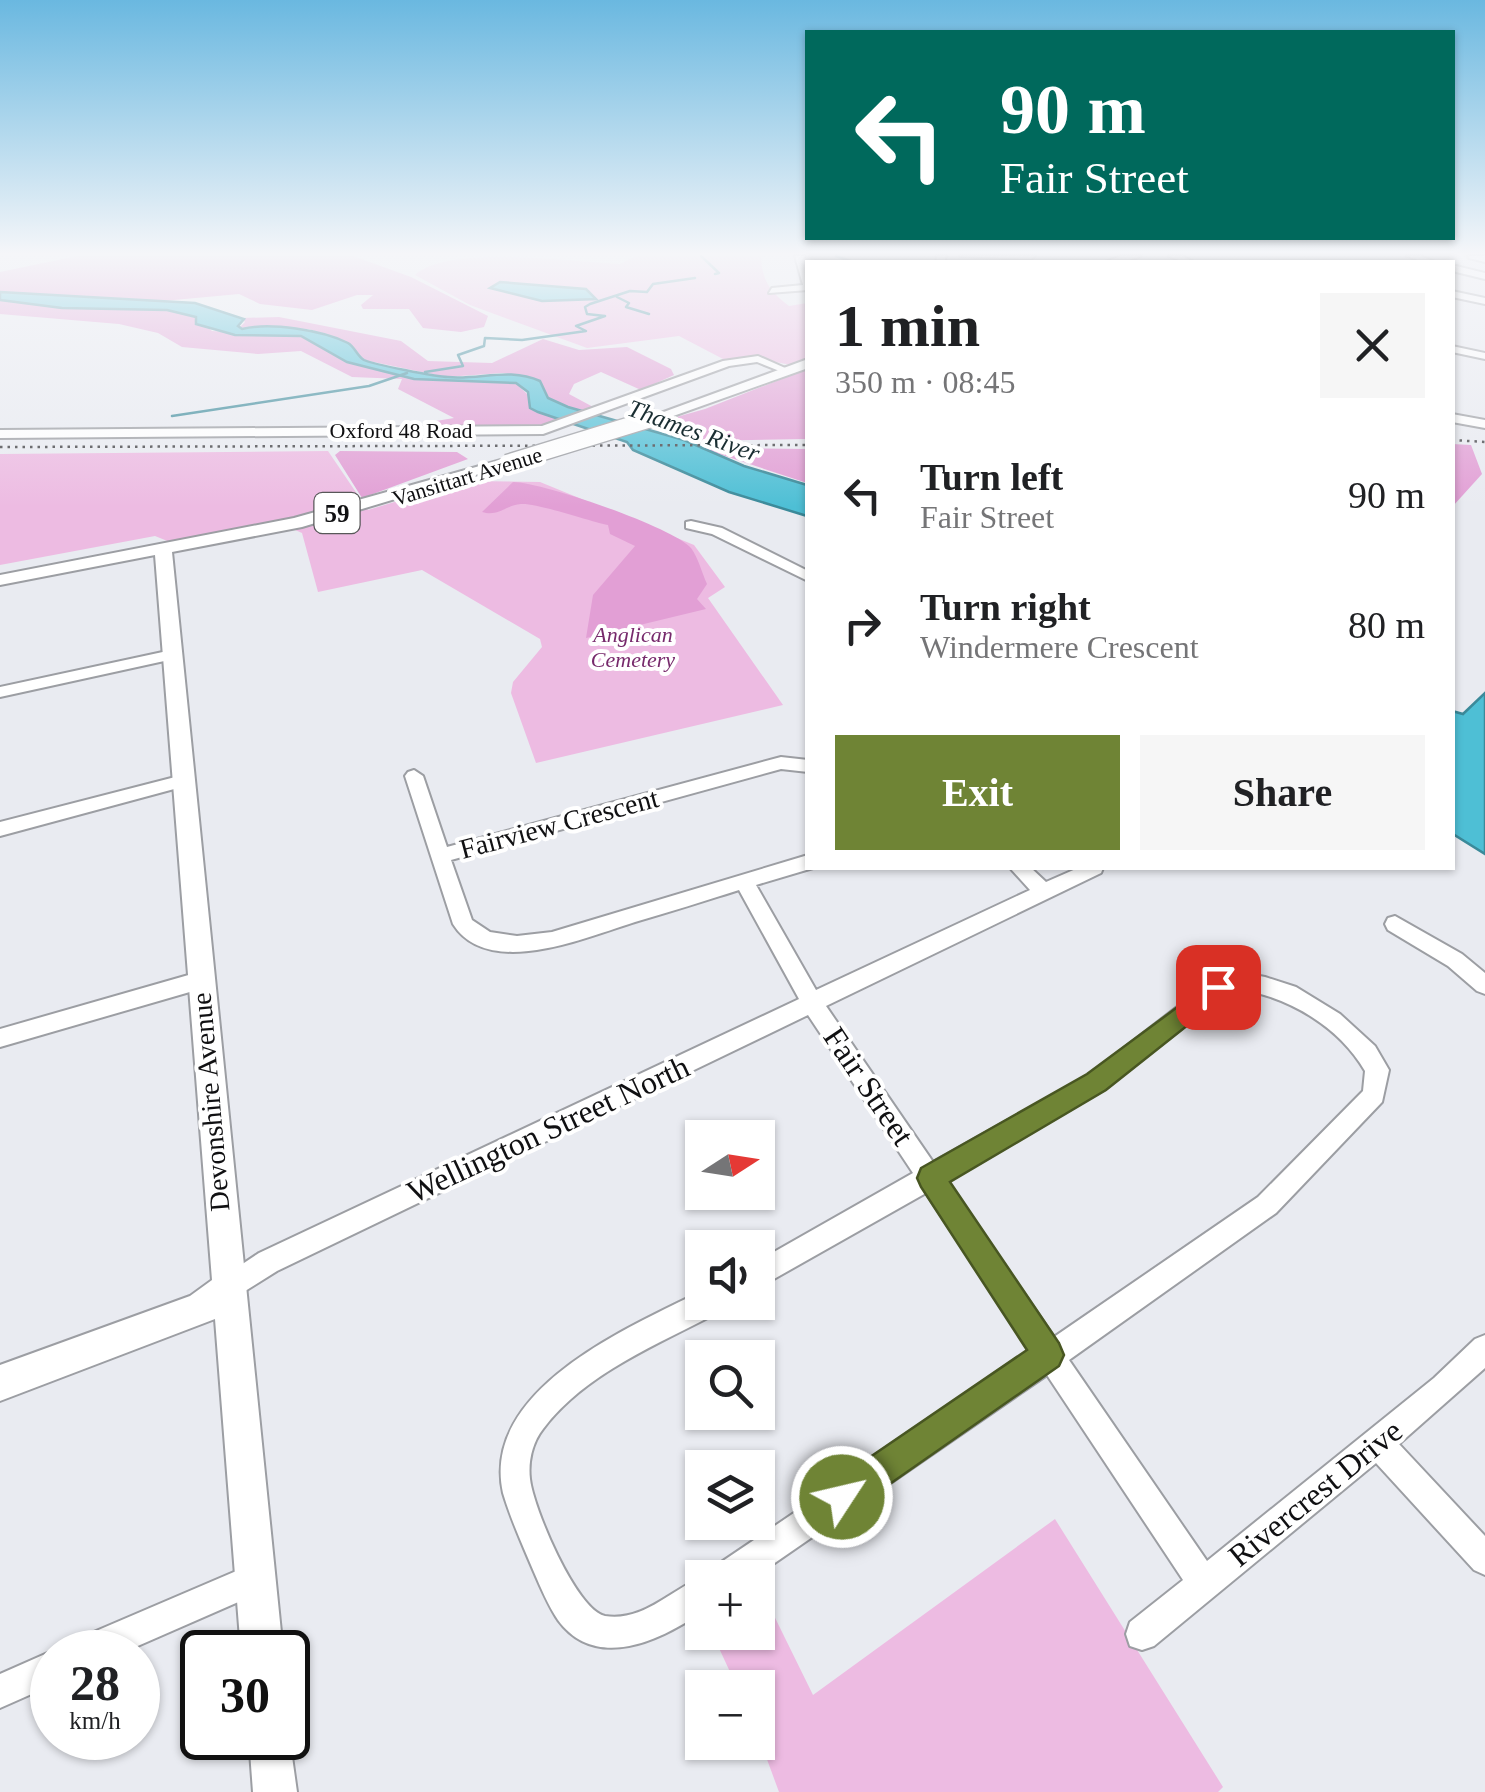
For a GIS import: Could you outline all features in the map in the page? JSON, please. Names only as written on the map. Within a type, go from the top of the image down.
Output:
[{"type":"main road","name":"Vansittart Avenue","points":[[0,580],[326,516],[657,417],[805,364]]},
{"type":"main road","points":[[1455,419],[1485,424]]},
{"type":"main road","name":"Devonshire Avenue","points":[[163,551],[260,1630]]},
{"type":"main road","name":"Wellington Street North","points":[[0,1383],[200,1308],[229,1288]]},
{"type":"main road","points":[[272,1760],[275,1792]]},
{"type":"street","points":[[1455,350],[1485,356]]},
{"type":"street","name":"Oxford 48 Road","points":[[0,434],[543,430],[565,426],[739,360],[758,360],[788,371]]},
{"type":"street","points":[[692,526],[718,530],[805,575]]},
{"type":"street","points":[[0,692],[172,655]]},
{"type":"street","name":"Fairview Crescent","points":[[805,766],[781,763],[440,856],[467,928],[496,942],[519,945],[552,940],[805,863]]},
{"type":"street","points":[[414,776],[440,856]]},
{"type":"street","points":[[0,829],[183,781]]},
{"type":"street","points":[[1020,870],[1043,890]]},
{"type":"street","name":"Wellington Street North","points":[[229,1288],[268,1262],[1089,870]]},
{"type":"street","name":"Fair Street","points":[[744,881],[812,1003],[1204,1584]]},
{"type":"street","points":[[1395,924],[1454,960],[1485,985]]},
{"type":"street","points":[[751,1560],[1268,1206],[1374,1095],[1379,1081],[1369,1054],[1358,1041],[1274,984],[1248,979],[1224,982],[1097,1082],[775,1265]]},
{"type":"street","points":[[0,1038],[199,981]]},
{"type":"street","points":[[685,1316],[551,1394],[529,1419],[515,1464],[515,1478],[564,1604],[591,1628],[637,1632],[685,1603]]},
{"type":"street","name":"Rivercrest Drive","points":[[1142,1634],[1378,1442],[1485,1348]]},
{"type":"street","points":[[1378,1442],[1485,1558]]},
{"type":"street","points":[[137,1630],[255,1578]]},
{"type":"street","points":[[0,1691],[30,1678]]},
{"type":"green space","points":[[564,340],[651,340],[587,348]]},
{"type":"green space","points":[[686,340],[805,340],[805,360],[791,365],[751,357],[725,360]]},
{"type":"green space","name":"Anglican Cemetery","points":[[328,451],[368,510],[464,481],[540,482],[694,545],[725,587],[708,598],[783,705],[536,763],[511,693],[513,682],[542,647],[540,639],[422,570],[318,592],[302,533],[293,529],[289,519],[170,542],[155,536],[0,565],[0,454]]},
{"type":"green space","points":[[1055,1519],[1223,1787],[1218,1792],[779,1792],[767,1760],[775,1760],[775,1670],[729,1670],[720,1650],[775,1650],[775,1618],[813,1695]]},
{"type":"shaded area","points":[[169,340],[307,340],[347,362],[414,379],[516,383],[532,399],[531,408],[564,421],[536,428],[428,427],[436,421],[454,418],[398,389],[402,379],[352,377],[301,351],[258,354],[182,347]]},
{"type":"shaded area","points":[[338,340],[394,340],[428,361],[492,363],[542,340],[579,350],[627,347],[671,369],[674,375],[641,390],[601,372],[574,384],[569,394],[595,408],[583,413],[548,398],[531,377],[502,373],[446,377],[364,360],[350,344]]},
{"type":"shaded area","points":[[805,370],[805,439],[698,441],[648,425],[705,409]]},
{"type":"shaded area","points":[[1455,444],[1471,445],[1482,474],[1455,504]]},
{"type":"shaded area","points":[[701,448],[805,449],[805,482]]},
{"type":"shaded area","points":[[340,451],[457,452],[468,459],[362,498],[335,455]]},
{"type":"shaded area","points":[[513,482],[606,507],[679,539],[691,548],[707,584],[697,599],[706,609],[586,638],[593,595],[635,546],[610,534],[608,525],[539,506],[521,504],[493,513],[482,512]]},
{"type":"water","points":[[307,340],[340,340],[364,360],[431,375],[506,374],[540,381],[548,398],[568,407],[684,440],[744,466],[805,484],[805,515],[729,492],[633,450],[627,442],[538,412],[530,408],[528,392],[516,383],[414,379],[347,362]]},
{"type":"water","points":[[1485,693],[1485,854],[1455,835],[1455,712],[1463,714]]},
{"type":"waterway","points":[[425,372],[463,366],[458,355],[484,346],[485,340]]},
{"type":"waterway","points":[[515,340],[525,340]]},
{"type":"waterway","points":[[172,416],[369,386],[407,373]]},
{"type":"railway","points":[[1455,440],[1485,442]]},
{"type":"railway","points":[[0,447],[805,445]]},
{"type":"route","points":[[842,1497],[1048,1355],[931,1178],[1097,1082],[1218,987]]},
{"type":"water label","name":"Thames River","points":[[694,430]]}]
